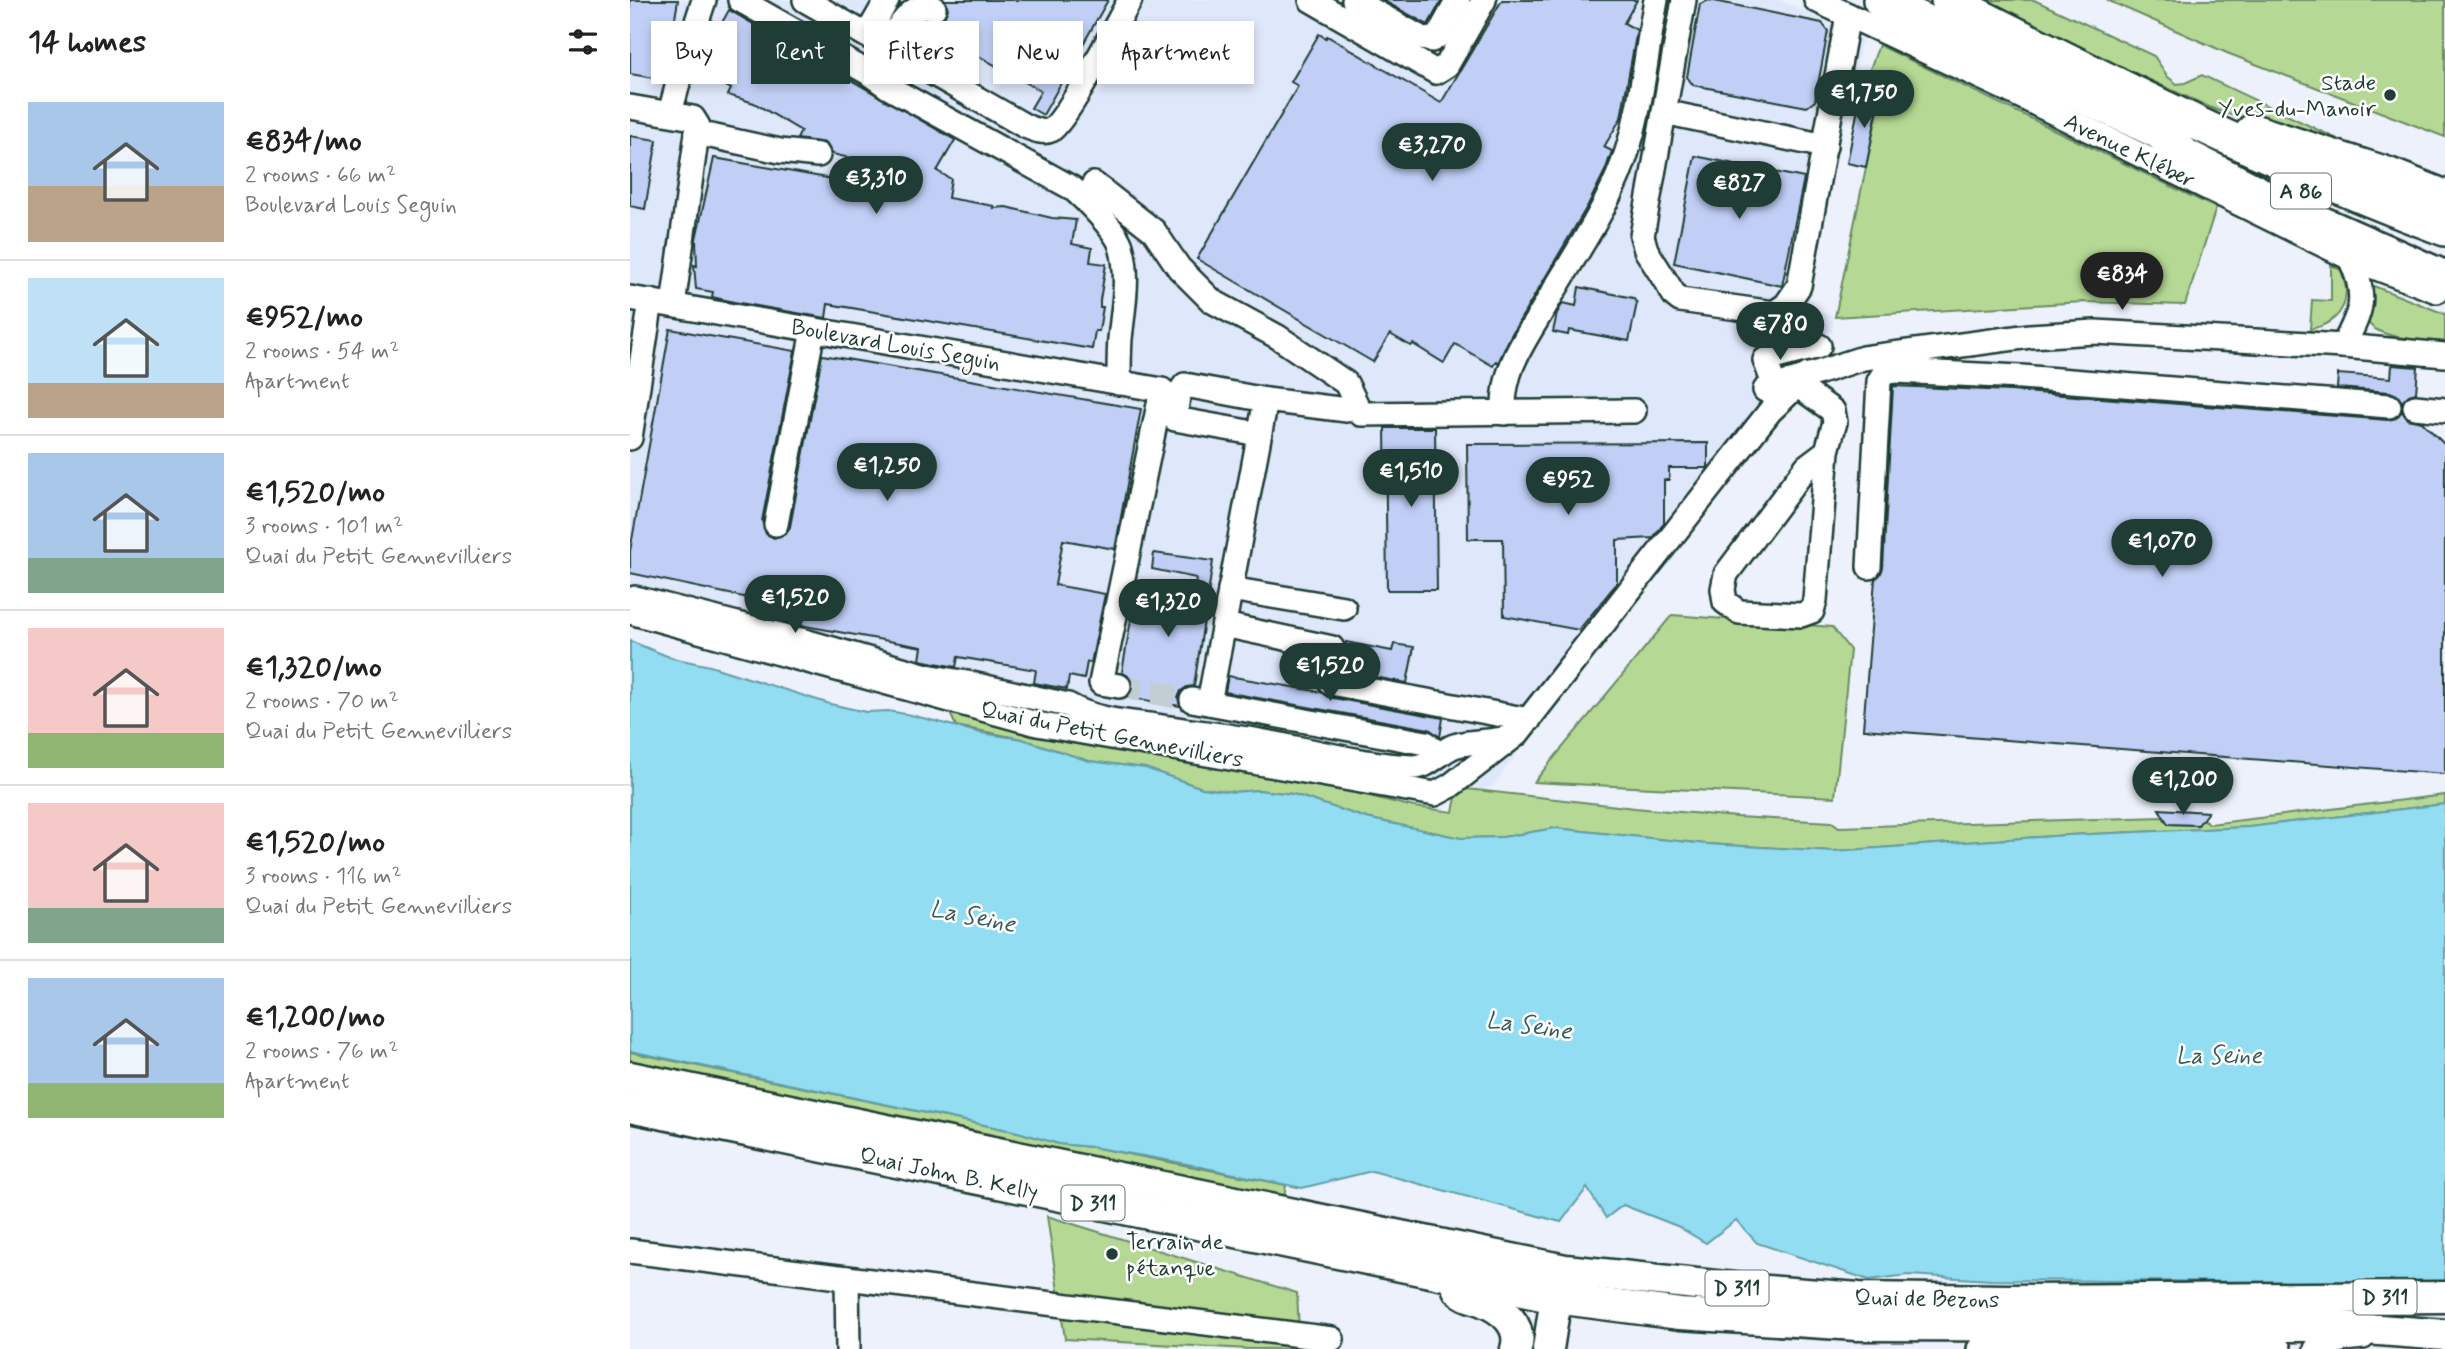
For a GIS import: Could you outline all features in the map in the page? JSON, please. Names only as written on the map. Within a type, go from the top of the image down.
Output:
[{"type":"highway","name":"A 86","points":[[1880,0],[2172,126],[2288,167],[2445,229]]},
{"type":"highway","name":"A 86","points":[[1948,0],[2172,126]]},
{"type":"highway","name":"A 86","points":[[2172,126],[2172,134],[2278,182],[2445,247]]},
{"type":"highway","points":[[2445,197],[2387,174],[2245,128],[2172,126],[2186,156],[2289,209],[2445,278]]},
{"type":"main road","name":"Quai John B. Kelly","points":[[630,1077],[1413,1240]]},
{"type":"main road","name":"Quai John B. Kelly","points":[[630,1107],[1556,1298]]},
{"type":"main road","name":"Quai de Bezons","points":[[1413,1240],[1585,1272],[1859,1298],[2007,1300],[2445,1297]]},
{"type":"main road","points":[[1531,1263],[1545,1276],[1556,1298],[1548,1349]]},
{"type":"main road","points":[[1556,1298],[1585,1272]]},
{"type":"main road","points":[[1449,1278],[1463,1295],[1487,1302],[1508,1317],[1516,1327],[1516,1349]]},
{"type":"main road","name":"Quai de Bezons","points":[[1556,1298],[1680,1314],[1857,1325],[2284,1326],[2445,1335]]},
{"type":"street","points":[[670,113],[704,0]]},
{"type":"street","points":[[740,0],[948,121],[1072,188],[1085,199],[1114,232],[1121,245],[1126,285],[1118,383]]},
{"type":"street","points":[[806,0],[864,33]]},
{"type":"street","points":[[875,21],[887,0]]},
{"type":"street","points":[[952,84],[1025,126],[1046,131],[1052,129],[1069,108],[1130,0]]},
{"type":"street","points":[[1311,0],[1436,72],[1447,65],[1484,0]]},
{"type":"street","points":[[1354,0],[1421,38],[1432,40],[1438,36],[1458,0]]},
{"type":"street","points":[[1504,413],[1505,389],[1514,358],[1607,199],[1624,161],[1656,0]]},
{"type":"street","points":[[1684,0],[1642,236],[1646,250],[1680,300],[1769,313],[1774,313],[1786,305],[1799,286],[1848,15]]},
{"type":"street","name":"Avenue Kléber","points":[[1816,0],[2018,95],[2350,258],[2445,294]]},
{"type":"street","points":[[904,21],[917,7],[934,8]]},
{"type":"street","points":[[630,107],[693,118],[698,126],[636,363],[630,438]]},
{"type":"street","points":[[1664,112],[1825,146]]},
{"type":"street","points":[[697,133],[780,151],[818,155]]},
{"type":"street","points":[[1094,184],[1154,231],[1179,268],[1212,300],[1278,337],[1346,383],[1361,414],[1634,411]]},
{"type":"street","points":[[2343,346],[2359,316],[2361,292],[2350,258]]},
{"type":"street","name":"Boulevard Louis Seguin","points":[[651,301],[1162,390],[1101,683],[1119,686]]},
{"type":"street","points":[[776,524],[813,330]]},
{"type":"street","points":[[630,597],[808,642],[927,676],[967,682],[1068,705],[1082,713],[1095,716],[1259,740],[1414,768],[1425,765],[1449,748],[1468,742],[1497,741],[1523,727],[1770,411],[1807,383],[1863,358],[2030,336],[2095,332],[2343,346],[2445,355]]},
{"type":"street","points":[[1807,383],[1770,389],[1765,360],[1819,346]]},
{"type":"street","points":[[1869,567],[1879,381],[1884,373],[1895,371],[2021,377],[2389,406]]},
{"type":"street","points":[[1807,383],[1833,411],[1835,422],[1827,451],[1812,611],[1801,615],[1739,612],[1725,603],[1723,589],[1726,574],[1807,466],[1827,451]]},
{"type":"street","points":[[1259,434],[1175,419],[1178,395],[1185,386],[1347,410]]},
{"type":"street","points":[[1266,400],[1224,625],[1200,701],[1426,743],[1439,755]]},
{"type":"street","points":[[2415,407],[2445,410]]},
{"type":"street","points":[[1230,589],[1344,608]]},
{"type":"street","name":"Quai du Petit Gennevilliers","points":[[630,612],[1037,724],[1435,794],[1450,786],[1523,727]]},
{"type":"street","points":[[1224,625],[1332,648],[1326,676],[1331,682],[1523,727]]},
{"type":"street","points":[[630,1251],[1332,1339]]},
{"type":"street","points":[[848,1278],[848,1349]]},
{"type":"street","points":[[2330,1347],[2382,1331]]},
{"type":"street","points":[[1979,1349],[2066,1342],[2256,1342],[2279,1349]]},
{"type":"shaded area","points":[[630,0],[1330,0],[1435,58],[1468,0],[1780,0],[1862,39],[1806,309],[1833,316],[1832,332],[1755,341],[1763,402],[1787,414],[1540,722],[1493,786],[1477,792],[1070,720],[976,700],[630,609]]},
{"type":"green space","points":[[1981,0],[2034,0],[2154,56],[2168,77],[2177,84],[2202,75],[2352,146],[2216,110]]},
{"type":"green space","name":"Stade Yves-du-Manoir","points":[[2107,0],[2445,0],[2445,137],[2227,53]]},
{"type":"green space","points":[[1879,45],[2216,208],[2185,305],[2084,302],[1835,317],[1881,95],[1863,88]]},
{"type":"green space","points":[[2331,265],[2341,270],[2346,291],[2345,300],[2337,315],[2330,321],[2310,329],[2312,300],[2331,301]]},
{"type":"green space","points":[[2371,285],[2445,314],[2445,342],[2401,338],[2371,326],[2367,319],[2367,306]]},
{"type":"green space","points":[[1672,615],[1832,627],[1850,650],[1835,797],[1534,782]]},
{"type":"green space","points":[[950,713],[1340,789],[1414,807],[1453,812],[1458,788],[1635,808],[1832,822],[1839,827],[2163,817],[2168,824],[2198,825],[2203,819],[2210,824],[2445,795],[2445,804],[2249,827],[2068,835],[1834,851],[1706,844],[1555,828],[1503,837],[1461,838],[1366,818],[1293,794],[1202,788],[1145,768],[1089,761],[1022,739],[956,726]]},
{"type":"green space","points":[[630,1052],[1018,1132],[1059,1144],[1092,1147],[1286,1185],[1283,1204],[630,1067]]},
{"type":"green space","name":"Terrain de pétanque","points":[[1047,1216],[1297,1293],[1300,1349],[1249,1349],[1065,1339]]},
{"type":"water","name":"La Seine","points":[[630,641],[672,658],[710,666],[830,704],[866,712],[888,711],[911,715],[981,733],[1022,739],[1089,761],[1145,768],[1202,788],[1293,794],[1366,818],[1461,838],[1503,837],[1555,828],[1706,844],[1834,851],[2068,835],[2249,827],[2445,804],[2445,1283],[1991,1280],[1908,1275],[1869,1280],[1757,1243],[1736,1220],[1706,1243],[1677,1226],[1623,1205],[1606,1218],[1587,1188],[1561,1222],[1372,1171],[1302,1188],[1177,1162],[1059,1144],[1018,1132],[630,1051]]},
{"type":"building","points":[[630,0],[678,0],[675,21],[651,21],[651,78],[630,74]]},
{"type":"building","points":[[945,0],[1108,0],[1083,44],[1083,21],[993,21],[993,64],[979,56],[979,21],[940,21],[948,9]]},
{"type":"building","points":[[1382,0],[1442,0],[1428,25]]},
{"type":"building","points":[[1502,0],[1637,0],[1624,23],[1637,30],[1621,118],[1604,147],[1612,151],[1605,171],[1588,205],[1510,337],[1498,363],[1496,361],[1493,366],[1455,344],[1444,363],[1390,334],[1373,362],[1197,259],[1298,86],[1291,82],[1319,34],[1326,38],[1327,36],[1441,103]]},
{"type":"building","points":[[1709,0],[1822,23],[1828,31],[1815,101],[1807,107],[1693,85],[1687,77],[1700,4]]},
{"type":"building","points":[[729,10],[751,23],[751,84],[850,84],[850,80],[955,140],[937,171],[951,179],[948,198],[994,206],[993,208],[1006,207],[1052,218],[1076,220],[1072,244],[1092,248],[1090,262],[1106,264],[1100,300],[1100,307],[1103,307],[1099,331],[1095,331],[1092,349],[828,304],[826,318],[734,302],[712,297],[713,292],[696,289],[696,239],[714,158],[889,189],[893,168],[832,154],[826,143],[797,139],[801,131],[754,103],[728,95],[731,89],[722,84],[737,84],[737,21],[723,21]]},
{"type":"building","points":[[1029,84],[1061,84],[1043,115],[1031,108],[1041,91]]},
{"type":"building","points":[[1861,94],[1880,97],[1866,167],[1847,163]]},
{"type":"building","points":[[630,136],[657,140],[645,209],[630,206]]},
{"type":"building","points":[[1695,156],[1804,178],[1782,286],[1674,263]]},
{"type":"building","points":[[1579,287],[1633,298],[1637,303],[1629,341],[1569,330],[1568,335],[1553,332],[1557,313],[1563,303],[1576,306]]},
{"type":"building","points":[[670,329],[795,351],[762,521],[766,534],[774,538],[786,534],[790,527],[822,355],[1141,409],[1115,549],[1063,540],[1055,585],[1105,594],[1091,663],[1087,662],[1084,679],[1069,676],[1067,689],[1034,683],[1036,670],[958,657],[956,667],[920,660],[922,647],[770,618],[772,603],[630,573],[630,551]]},
{"type":"building","points":[[2392,365],[2418,367],[2416,393],[2409,395],[2402,402],[2397,395],[2390,392],[2337,388],[2338,374],[2391,378]]},
{"type":"building","points":[[1893,386],[2011,391],[2388,420],[2396,418],[2402,411],[2407,419],[2422,422],[2445,445],[2445,774],[1863,729],[1875,579],[1883,568]]},
{"type":"building","points":[[1385,428],[1435,428],[1437,590],[1387,590]]},
{"type":"building","points":[[1708,443],[1708,468],[1669,468],[1669,480],[1664,480],[1664,523],[1653,538],[1617,540],[1617,583],[1579,630],[1504,616],[1503,539],[1468,539],[1467,444]]},
{"type":"building","points":[[1154,553],[1213,561],[1194,686],[1181,691],[1178,698],[1180,706],[1127,697],[1133,689],[1132,682],[1122,672],[1133,608],[1191,618],[1196,578],[1152,569]]},
{"type":"building","points":[[1346,642],[1392,651],[1394,644],[1414,647],[1407,683],[1341,671]]},
{"type":"building","points":[[1228,676],[1321,692],[1328,697],[1443,718],[1440,737],[1429,729],[1225,692]]},
{"type":"building","points":[[2159,809],[2208,812],[2198,825],[2168,824]]},
{"type":"tunnel","points":[[1119,686],[1192,700]]},
{"type":"place","name":"Stade Yves-du-Manoir","points":[[2390,95]]},
{"type":"place","name":"Terrain de pétanque","points":[[1112,1254]]}]
